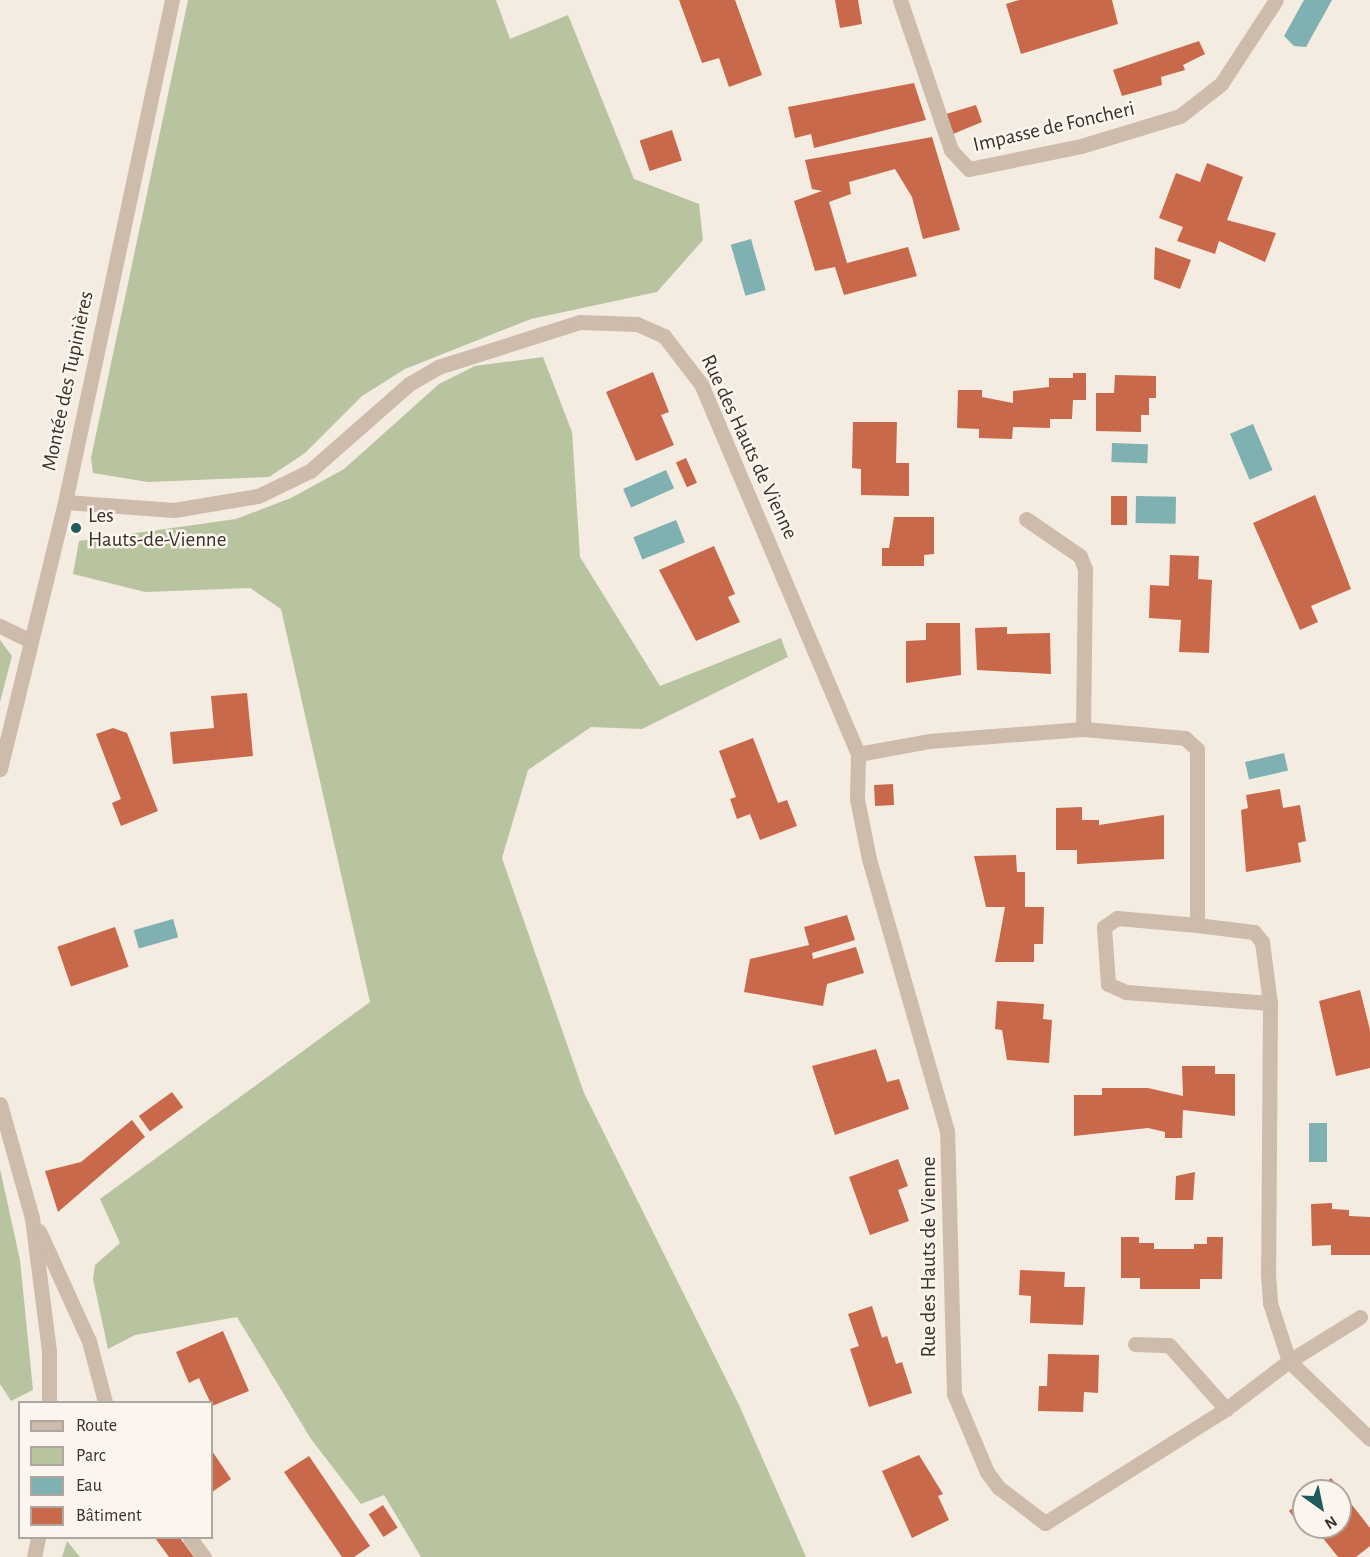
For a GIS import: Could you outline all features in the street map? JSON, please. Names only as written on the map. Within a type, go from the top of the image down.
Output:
[{"type":"street","name":"Montée des Tupinières","points":[[0,769],[65,502],[172,0]]},
{"type":"street","name":"Impasse de Foncheri","points":[[900,0],[951,150],[969,169],[1080,146],[1179,116],[1221,84],[1276,0]]},
{"type":"street","name":"Rue des Hauts de Vienne","points":[[65,502],[174,510],[258,496],[310,471],[409,384],[438,367],[580,322],[637,324],[664,336],[701,384],[858,754],[857,799],[869,859],[947,1131],[954,1208],[951,1368],[971,1443],[998,1487],[1045,1523],[1226,1409],[1289,1361],[1360,1317]]},
{"type":"street","points":[[1026,519],[1080,556],[1084,569],[1083,729]]},
{"type":"street","points":[[0,626],[31,642]]},
{"type":"street","points":[[858,754],[929,741],[1083,729],[1185,738],[1197,749],[1197,925]]},
{"type":"street","points":[[1270,1003],[1126,992],[1108,984],[1104,927],[1117,918],[1197,925],[1254,932],[1262,942],[1270,1003],[1268,1273],[1270,1304],[1289,1361],[1370,1439]]},
{"type":"street","points":[[0,1104],[32,1218],[89,1341],[105,1401]]},
{"type":"street","points":[[32,1218],[49,1401]]},
{"type":"street","points":[[1135,1344],[1168,1345],[1226,1409]]},
{"type":"street","points":[[34,1557],[38,1539]]},
{"type":"street","points":[[191,1539],[204,1557]]},
{"type":"green space","points":[[188,0],[496,0],[510,39],[568,15],[634,179],[699,204],[703,240],[657,292],[531,319],[405,369],[362,396],[305,453],[269,477],[148,482],[93,473],[91,458]]},
{"type":"green space","points":[[543,357],[572,432],[580,557],[660,686],[781,638],[788,657],[642,729],[591,727],[528,770],[502,858],[584,1093],[739,1405],[806,1557],[421,1557],[384,1495],[361,1504],[311,1439],[237,1317],[135,1335],[108,1349],[93,1279],[95,1265],[120,1243],[100,1199],[370,1002],[281,609],[250,588],[145,592],[73,574],[79,541],[236,519],[291,498],[344,469],[439,384],[475,366]]},
{"type":"green space","points":[[0,640],[12,656],[0,702]]},
{"type":"green space","points":[[0,1169],[20,1260],[33,1390],[11,1401],[0,1384]]},
{"type":"green space","points":[[67,1541],[80,1557],[62,1557]]},
{"type":"water","points":[[1304,0],[1332,0],[1306,47],[1294,46],[1284,36]]},
{"type":"water","points":[[751,239],[766,290],[745,296],[731,245]]},
{"type":"water","points":[[1253,424],[1273,470],[1250,480],[1230,434]]},
{"type":"water","points":[[1112,443],[1148,444],[1147,463],[1111,462]]},
{"type":"water","points":[[666,470],[674,488],[631,507],[623,489]]},
{"type":"water","points":[[1136,496],[1176,497],[1176,524],[1136,523]]},
{"type":"water","points":[[676,520],[685,542],[642,559],[633,537]]},
{"type":"water","points":[[1284,753],[1288,771],[1249,780],[1245,762]]},
{"type":"water","points":[[173,919],[178,937],[139,949],[134,930]]},
{"type":"water","points":[[1309,1123],[1327,1123],[1327,1162],[1309,1162]]},
{"type":"building","points":[[679,0],[735,0],[762,75],[729,87],[719,58],[702,63]]},
{"type":"building","points":[[835,0],[858,0],[862,24],[840,28]]},
{"type":"building","points":[[1019,0],[1112,0],[1118,24],[1021,54],[1006,4]]},
{"type":"building","points":[[1199,41],[1205,54],[1183,65],[1185,70],[1161,77],[1162,85],[1122,96],[1113,70]]},
{"type":"building","points":[[914,83],[926,120],[814,148],[811,134],[795,138],[788,107]]},
{"type":"building","points":[[976,105],[982,122],[953,134],[946,114]]},
{"type":"building","points":[[672,130],[682,160],[650,171],[640,141]]},
{"type":"building","points":[[932,137],[960,230],[923,239],[912,197],[895,169],[849,182],[851,194],[829,202],[847,263],[908,247],[917,276],[844,295],[835,267],[815,271],[794,201],[822,191],[812,189],[805,160]]},
{"type":"building","points":[[1207,163],[1243,177],[1227,220],[1276,233],[1265,262],[1219,241],[1215,254],[1177,241],[1183,227],[1159,218],[1176,173],[1200,182]]},
{"type":"building","points":[[1155,247],[1191,260],[1180,289],[1154,279]]},
{"type":"building","points":[[653,372],[669,412],[661,415],[674,445],[636,461],[606,392]]},
{"type":"building","points":[[1073,373],[1086,373],[1086,400],[1073,400],[1072,419],[1050,419],[1050,428],[1013,427],[1012,439],[979,438],[979,429],[957,428],[958,390],[982,390],[982,397],[1013,403],[1013,391],[1049,387],[1049,378],[1073,378]]},
{"type":"building","points":[[1115,375],[1156,376],[1156,398],[1149,398],[1149,415],[1141,415],[1141,432],[1096,431],[1096,393],[1114,393]]},
{"type":"building","points":[[853,422],[897,422],[896,463],[909,463],[909,496],[861,495],[861,469],[852,468]]},
{"type":"building","points":[[686,458],[697,483],[687,487],[676,462]]},
{"type":"building","points":[[1315,495],[1351,589],[1311,606],[1318,622],[1300,630],[1253,523]]},
{"type":"building","points":[[1111,496],[1127,496],[1127,525],[1111,525]]},
{"type":"building","points":[[894,517],[934,517],[934,554],[924,555],[924,566],[882,566],[882,548],[889,548]]},
{"type":"building","points":[[714,546],[735,594],[728,597],[740,622],[696,641],[659,570]]},
{"type":"building","points":[[1170,555],[1199,556],[1198,579],[1212,580],[1209,653],[1179,652],[1181,620],[1149,618],[1150,585],[1169,586]]},
{"type":"building","points":[[926,623],[960,623],[961,675],[906,683],[906,641],[926,640]]},
{"type":"building","points":[[1007,627],[1007,634],[1050,633],[1051,674],[977,670],[975,628]]},
{"type":"building","points":[[247,693],[253,756],[173,764],[170,732],[214,728],[211,696]]},
{"type":"building","points":[[113,728],[127,733],[158,811],[121,826],[112,803],[121,799],[96,734]]},
{"type":"building","points":[[753,738],[778,803],[787,800],[797,826],[760,840],[750,814],[737,819],[730,799],[736,797],[719,751]]},
{"type":"building","points":[[893,784],[894,805],[875,806],[874,785]]},
{"type":"building","points":[[1280,789],[1283,808],[1300,805],[1306,841],[1298,843],[1301,862],[1246,872],[1241,810],[1248,808],[1246,795]]},
{"type":"building","points":[[1082,807],[1082,820],[1099,820],[1099,825],[1164,815],[1164,859],[1077,864],[1077,850],[1056,850],[1056,808]]},
{"type":"building","points":[[1016,855],[1017,872],[1025,872],[1025,907],[1044,907],[1043,944],[1034,944],[1034,962],[995,962],[1005,907],[986,907],[974,856]]},
{"type":"building","points":[[847,915],[855,940],[812,953],[813,959],[856,947],[864,973],[827,984],[823,1006],[744,992],[750,959],[809,945],[804,927]]},
{"type":"building","points":[[115,927],[129,967],[71,987],[57,947]]},
{"type":"building","points":[[1360,990],[1370,1030],[1370,1068],[1336,1076],[1319,1001]]},
{"type":"building","points":[[997,1001],[1044,1004],[1043,1019],[1052,1020],[1049,1063],[1007,1060],[1002,1030],[995,1029]]},
{"type":"building","points":[[876,1049],[887,1082],[899,1079],[909,1109],[835,1135],[812,1066]]},
{"type":"building","points":[[1182,1066],[1215,1066],[1215,1074],[1235,1074],[1235,1116],[1183,1110],[1182,1138],[1165,1138],[1165,1132],[1148,1128],[1074,1136],[1074,1095],[1102,1095],[1102,1088],[1148,1088],[1183,1096]]},
{"type":"building","points":[[172,1092],[183,1107],[150,1131],[139,1116]]},
{"type":"building","points":[[132,1120],[145,1137],[58,1212],[45,1171],[81,1162]]},
{"type":"building","points":[[898,1159],[908,1186],[898,1190],[909,1221],[870,1235],[849,1177]]},
{"type":"building","points":[[1195,1172],[1193,1200],[1175,1200],[1176,1176]]},
{"type":"building","points":[[1332,1203],[1332,1209],[1349,1210],[1349,1216],[1370,1217],[1370,1255],[1331,1255],[1331,1245],[1312,1246],[1311,1204]]},
{"type":"building","points":[[1121,1237],[1139,1237],[1139,1243],[1154,1243],[1154,1249],[1194,1249],[1194,1244],[1207,1244],[1207,1237],[1223,1237],[1222,1279],[1200,1279],[1200,1289],[1140,1289],[1140,1278],[1121,1278]]},
{"type":"building","points":[[1020,1270],[1065,1272],[1064,1287],[1085,1287],[1083,1325],[1030,1323],[1031,1296],[1019,1295]]},
{"type":"building","points":[[872,1306],[882,1338],[887,1336],[896,1364],[902,1362],[912,1393],[869,1407],[850,1349],[859,1346],[848,1314]]},
{"type":"building","points":[[223,1331],[249,1391],[213,1406],[213,1401],[210,1401],[199,1378],[189,1383],[176,1352]]},
{"type":"building","points":[[1048,1354],[1099,1355],[1098,1393],[1084,1392],[1083,1412],[1038,1411],[1039,1386],[1047,1386]]},
{"type":"building","points":[[213,1452],[231,1479],[213,1491]]},
{"type":"building","points":[[919,1455],[943,1494],[938,1496],[949,1520],[912,1538],[882,1471]]},
{"type":"building","points":[[309,1456],[370,1546],[354,1557],[342,1557],[284,1472]]},
{"type":"building","points":[[383,1505],[398,1528],[383,1537],[369,1514]]},
{"type":"building","points":[[1352,1505],[1370,1528],[1370,1546],[1356,1557],[1338,1557],[1324,1539],[1352,1539]]},
{"type":"building","points":[[156,1539],[181,1539],[194,1557],[169,1557]]},
{"type":"place","name":"Les Hauts-de-Vienne","points":[[76,528]]}]
